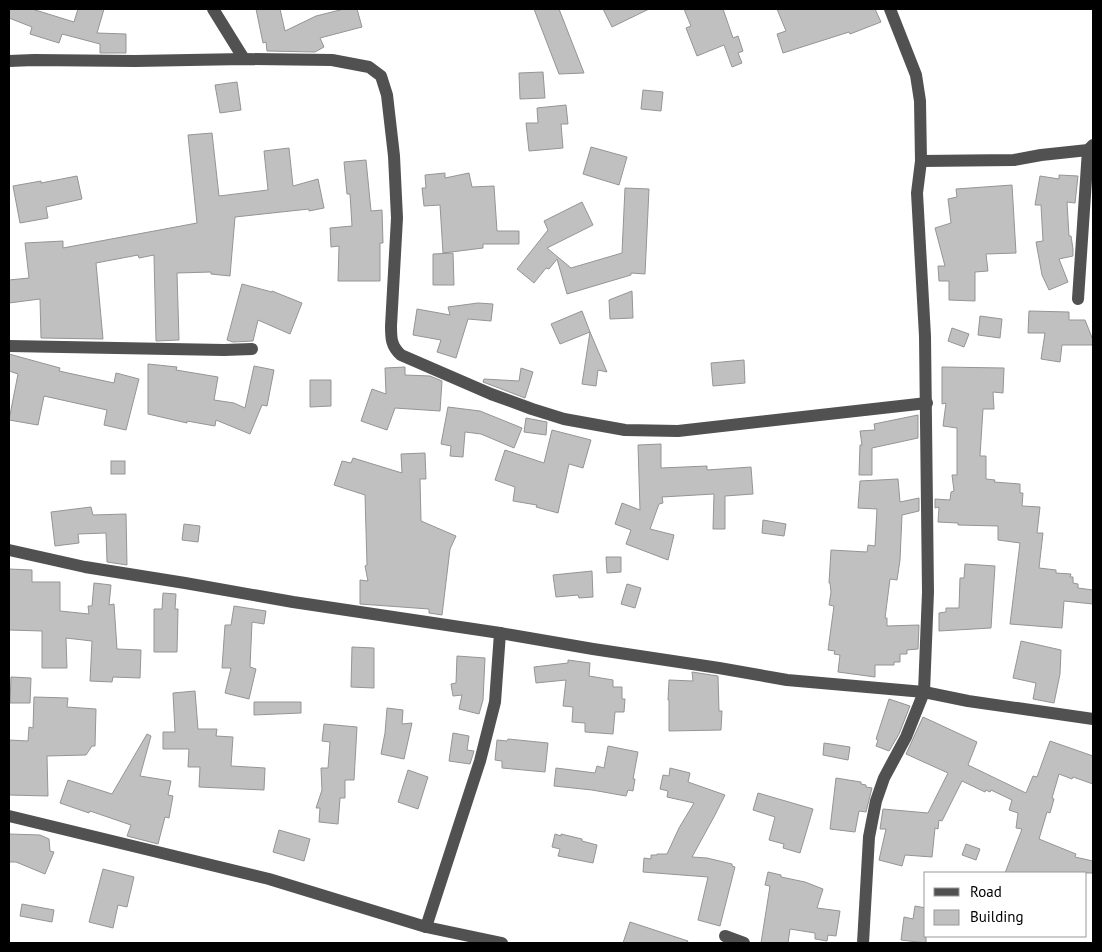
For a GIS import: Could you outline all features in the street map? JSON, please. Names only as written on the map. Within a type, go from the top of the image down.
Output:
[{"type":"street","points":[[213,9],[244,59]]},
{"type":"street","points":[[863,943],[869,838],[876,801],[884,778],[906,738],[924,692],[928,592],[925,336],[917,193],[920,161],[920,101],[916,75],[890,9]]},
{"type":"street","points":[[9,61],[332,60],[369,67],[381,76],[387,95],[393,147],[397,218],[391,340],[394,349],[401,355],[491,394],[564,418],[625,430],[678,431],[926,404]]},
{"type":"street","points":[[920,161],[1014,160],[1042,154],[1090,148],[1078,299]]},
{"type":"street","points":[[9,346],[252,349]]},
{"type":"street","points":[[9,550],[85,567],[293,602],[500,633],[788,680],[924,692],[968,701],[1093,719]]},
{"type":"street","points":[[426,927],[480,761],[495,702],[500,633]]},
{"type":"street","points":[[9,816],[269,879],[426,927],[502,943]]},
{"type":"street","points":[[725,936],[744,943]]},
{"type":"building","points":[[9,9],[32,9],[74,22],[78,9],[104,9],[97,33],[126,34],[126,53],[100,53],[100,44],[62,34],[59,43],[30,34],[32,27],[9,18]]},
{"type":"building","points":[[256,9],[280,9],[285,31],[316,16],[344,9],[357,9],[362,27],[320,38],[324,47],[315,52],[267,51],[266,42],[263,43]]},
{"type":"building","points":[[534,9],[559,9],[584,73],[559,74]]},
{"type":"building","points":[[603,9],[649,9],[612,27]]},
{"type":"building","points":[[684,9],[723,9],[733,38],[738,36],[743,51],[738,53],[742,63],[732,67],[724,45],[697,56],[686,28],[691,26]]},
{"type":"building","points":[[777,9],[875,9],[881,22],[850,34],[849,32],[783,53],[777,34],[786,31]]},
{"type":"building","points":[[543,72],[545,98],[520,99],[519,73]]},
{"type":"building","points":[[237,82],[241,110],[220,113],[215,85]]},
{"type":"building","points":[[643,90],[663,92],[661,111],[641,109]]},
{"type":"building","points":[[566,105],[568,124],[561,124],[563,148],[529,151],[526,123],[538,123],[537,108]]},
{"type":"building","points":[[212,133],[219,196],[268,190],[264,151],[289,148],[293,186],[318,179],[324,208],[235,217],[230,276],[211,274],[211,272],[177,273],[179,340],[156,341],[154,255],[139,258],[138,255],[96,263],[103,339],[41,338],[40,299],[9,303],[9,280],[29,278],[25,243],[63,241],[63,248],[197,223],[188,135]]},
{"type":"building","points":[[591,147],[627,157],[619,185],[583,174]]},
{"type":"building","points":[[366,160],[371,211],[382,210],[383,243],[380,243],[380,281],[338,281],[339,246],[331,247],[330,228],[352,226],[350,194],[347,194],[344,162]]},
{"type":"building","points":[[445,173],[445,178],[469,173],[472,187],[494,186],[497,231],[519,231],[519,244],[483,244],[483,248],[443,253],[440,205],[424,206],[422,188],[426,188],[425,175]]},
{"type":"building","points":[[1059,175],[1078,176],[1075,203],[1067,202],[1069,236],[1071,236],[1073,256],[1059,259],[1068,282],[1049,290],[1042,275],[1036,242],[1043,241],[1041,205],[1035,205],[1040,176],[1059,179]]},
{"type":"building","points":[[77,176],[82,199],[46,207],[48,218],[20,223],[13,186]]},
{"type":"building","points":[[1012,185],[1016,253],[986,254],[988,271],[975,272],[975,301],[949,300],[949,281],[939,281],[938,266],[945,266],[935,228],[951,223],[948,199],[957,197],[956,189]]},
{"type":"building","points":[[625,188],[649,189],[645,274],[631,273],[631,275],[567,294],[557,259],[549,269],[546,268],[534,283],[517,269],[548,230],[544,221],[582,202],[593,225],[547,248],[571,268],[622,253]]},
{"type":"building","points":[[453,253],[454,285],[433,285],[433,254]]},
{"type":"building","points":[[242,284],[272,291],[302,303],[290,334],[258,320],[253,341],[233,342],[227,340]]},
{"type":"building","points":[[632,291],[633,318],[610,319],[609,300]]},
{"type":"building","points":[[478,303],[493,304],[491,321],[468,319],[456,358],[437,352],[441,340],[413,335],[417,309],[450,315],[448,307]]},
{"type":"building","points":[[582,311],[590,332],[560,344],[551,324]]},
{"type":"building","points":[[1029,311],[1069,312],[1069,320],[1085,320],[1093,340],[1093,345],[1062,345],[1060,362],[1041,359],[1045,333],[1028,333]]},
{"type":"building","points":[[980,316],[1002,319],[1000,338],[978,335]]},
{"type":"building","points":[[952,328],[969,334],[964,347],[948,341]]},
{"type":"building","points":[[590,332],[607,372],[598,370],[596,386],[582,384]]},
{"type":"building","points":[[9,354],[60,368],[59,371],[114,383],[116,373],[139,379],[126,430],[104,425],[107,410],[44,396],[38,425],[9,420],[18,374],[9,371]]},
{"type":"building","points":[[744,360],[745,383],[713,386],[711,363]]},
{"type":"building","points":[[148,364],[177,367],[176,370],[218,377],[214,400],[234,403],[245,408],[254,366],[274,370],[267,406],[262,405],[250,434],[216,420],[215,426],[187,421],[187,423],[148,414]]},
{"type":"building","points":[[405,367],[405,375],[430,376],[442,381],[440,411],[395,408],[387,430],[361,421],[372,389],[386,394],[385,368]]},
{"type":"building","points":[[942,367],[1004,368],[1003,393],[993,392],[994,409],[983,409],[980,456],[986,456],[986,479],[995,480],[994,482],[1020,484],[1020,493],[1023,493],[1022,506],[1040,507],[1037,533],[1043,533],[1039,568],[1056,570],[1056,573],[1071,574],[1070,577],[1073,577],[1073,583],[1078,584],[1078,588],[1093,590],[1093,604],[1064,601],[1062,628],[1010,624],[1020,543],[998,540],[998,526],[958,525],[958,523],[938,522],[939,507],[935,508],[935,499],[950,500],[951,492],[954,491],[952,475],[957,475],[957,428],[943,426],[946,403],[942,404]]},
{"type":"building","points":[[521,368],[533,372],[525,398],[483,382],[484,379],[519,381]]},
{"type":"building","points":[[310,380],[331,380],[331,406],[310,407]]},
{"type":"building","points":[[448,407],[480,411],[522,428],[514,448],[481,434],[465,432],[463,457],[450,456],[451,446],[441,444]]},
{"type":"building","points":[[918,415],[918,438],[872,448],[872,475],[859,475],[860,445],[862,445],[860,431],[875,430],[874,424]]},
{"type":"building","points":[[526,418],[547,422],[546,435],[524,432]]},
{"type":"building","points":[[552,430],[591,440],[583,468],[569,464],[558,513],[536,507],[537,505],[513,501],[515,487],[495,480],[505,450],[544,463]]},
{"type":"building","points":[[661,444],[661,468],[707,466],[707,470],[751,467],[753,494],[725,496],[725,529],[713,529],[714,494],[662,497],[663,503],[659,504],[650,529],[674,535],[668,560],[626,544],[631,530],[615,524],[622,503],[640,510],[638,445]]},
{"type":"building","points":[[425,453],[426,479],[420,479],[421,521],[456,536],[450,549],[442,615],[429,613],[429,609],[360,604],[360,580],[368,581],[365,566],[367,565],[365,495],[334,485],[342,461],[351,463],[353,458],[402,473],[401,454]]},
{"type":"building","points":[[111,461],[125,461],[125,474],[111,474]]},
{"type":"building","points":[[898,479],[900,502],[919,498],[919,511],[902,515],[897,580],[890,579],[885,618],[887,618],[887,626],[919,625],[918,649],[907,650],[907,654],[900,654],[900,662],[894,662],[894,665],[875,665],[875,677],[838,672],[840,655],[834,654],[835,651],[828,650],[834,606],[829,605],[831,592],[829,583],[831,550],[867,552],[868,545],[875,546],[877,509],[858,508],[860,481]]},
{"type":"building","points":[[91,507],[93,515],[126,514],[127,565],[107,562],[106,533],[78,534],[79,543],[55,546],[51,512]]},
{"type":"building","points":[[763,520],[786,524],[784,536],[762,533]]},
{"type":"building","points":[[184,524],[200,526],[198,542],[182,540]]},
{"type":"building","points":[[606,557],[621,557],[621,572],[607,573]]},
{"type":"building","points":[[965,564],[995,566],[991,628],[939,631],[939,613],[946,612],[946,608],[959,608],[960,578],[964,578]]},
{"type":"building","points":[[9,569],[32,570],[32,582],[60,582],[60,611],[89,614],[88,606],[92,606],[94,583],[111,585],[109,605],[114,604],[117,649],[141,650],[140,678],[113,677],[112,682],[90,681],[92,641],[66,638],[67,668],[42,668],[42,631],[9,630]]},
{"type":"building","points":[[592,571],[593,597],[579,598],[578,595],[556,597],[553,575]]},
{"type":"building","points":[[627,584],[641,588],[635,608],[621,604]]},
{"type":"building","points":[[163,593],[176,594],[175,609],[178,609],[177,652],[154,652],[154,609],[162,609]]},
{"type":"building","points":[[234,606],[266,611],[264,624],[252,622],[250,667],[256,669],[249,699],[225,693],[231,668],[222,668],[225,625],[231,625]]},
{"type":"building","points":[[1021,641],[1061,650],[1060,674],[1054,703],[1033,699],[1036,683],[1013,678]]},
{"type":"building","points":[[352,647],[374,648],[374,688],[351,687]]},
{"type":"building","points":[[457,656],[485,658],[483,700],[479,714],[459,709],[462,695],[453,696],[451,684],[456,683]]},
{"type":"building","points":[[568,660],[590,663],[589,676],[613,680],[613,687],[622,687],[622,699],[625,699],[624,712],[615,712],[613,734],[585,732],[585,723],[572,722],[573,707],[563,706],[566,680],[536,683],[534,667],[568,663]]},
{"type":"building","points":[[692,672],[718,676],[719,711],[722,711],[721,730],[669,731],[669,680],[693,681]]},
{"type":"building","points":[[11,677],[31,678],[30,703],[10,703]]},
{"type":"building","points":[[195,691],[198,729],[217,729],[216,736],[233,737],[231,766],[265,768],[264,790],[199,787],[200,767],[188,767],[189,749],[163,749],[163,732],[175,732],[173,693]]},
{"type":"building","points":[[34,697],[68,698],[67,707],[96,709],[95,746],[92,746],[86,755],[47,756],[48,796],[9,795],[9,740],[28,741],[29,727],[33,728]]},
{"type":"building","points":[[889,699],[910,706],[899,734],[889,751],[876,746],[878,740],[876,739]]},
{"type":"building","points":[[254,702],[301,702],[301,713],[254,715]]},
{"type":"building","points":[[387,708],[403,710],[402,724],[412,723],[404,759],[381,754]]},
{"type":"building","points":[[923,717],[977,742],[968,765],[1026,793],[1033,776],[1037,777],[1050,741],[1093,756],[1093,784],[1059,774],[1050,813],[1047,812],[1039,839],[1076,854],[1075,857],[1093,861],[1093,873],[1005,872],[1022,829],[1016,828],[1018,813],[1009,810],[1012,800],[991,790],[990,792],[986,790],[985,792],[962,781],[942,821],[939,820],[938,829],[935,828],[932,857],[905,855],[902,866],[879,860],[886,829],[880,829],[883,809],[928,813],[948,773],[906,754]]},
{"type":"building","points":[[324,724],[357,727],[354,780],[345,780],[345,798],[340,798],[338,824],[319,822],[320,808],[316,808],[322,790],[321,768],[328,768],[330,742],[322,741]]},
{"type":"building","points":[[453,733],[469,736],[467,750],[474,751],[470,764],[449,761]]},
{"type":"building","points":[[147,734],[151,736],[140,776],[171,781],[168,795],[173,796],[169,818],[165,817],[158,844],[127,836],[131,825],[60,803],[68,780],[112,794]]},
{"type":"building","points":[[508,739],[548,743],[545,772],[502,768],[502,761],[495,760],[497,740],[507,741]]},
{"type":"building","points":[[824,743],[850,747],[848,760],[823,755]]},
{"type":"building","points":[[608,746],[638,752],[633,779],[635,779],[633,791],[628,790],[626,796],[554,786],[556,768],[595,773],[597,766],[604,768]]},
{"type":"building","points":[[670,768],[690,773],[688,782],[725,795],[692,857],[707,858],[732,864],[735,867],[720,926],[698,920],[708,877],[643,872],[644,858],[651,859],[651,855],[667,854],[679,828],[694,803],[667,797],[668,791],[660,789],[663,775],[669,776]]},
{"type":"building","points":[[408,770],[428,777],[418,809],[398,802]]},
{"type":"building","points":[[836,778],[861,782],[866,787],[872,788],[866,812],[859,811],[855,832],[830,829]]},
{"type":"building","points":[[758,793],[813,809],[800,853],[783,848],[784,844],[769,840],[775,817],[753,810]]},
{"type":"building","points":[[279,830],[310,839],[304,861],[273,852]]},
{"type":"building","points":[[9,834],[40,835],[49,839],[50,851],[54,852],[45,874],[16,862],[9,862]]},
{"type":"building","points":[[555,834],[582,839],[582,841],[597,845],[593,863],[558,856],[560,849],[552,847]]},
{"type":"building","points":[[966,844],[980,849],[976,860],[962,855]]},
{"type":"building","points":[[103,869],[134,877],[127,907],[118,905],[113,928],[89,922]]},
{"type":"building","points":[[768,872],[823,889],[817,908],[840,911],[836,936],[828,935],[827,941],[815,939],[815,933],[790,929],[788,943],[761,943],[770,886],[765,885]]},
{"type":"building","points":[[22,904],[54,910],[52,922],[20,916]]},
{"type":"building","points":[[915,906],[924,908],[924,937],[926,937],[926,943],[901,940],[904,917],[913,919]]},
{"type":"building","points":[[630,922],[688,941],[687,943],[623,943]]}]
